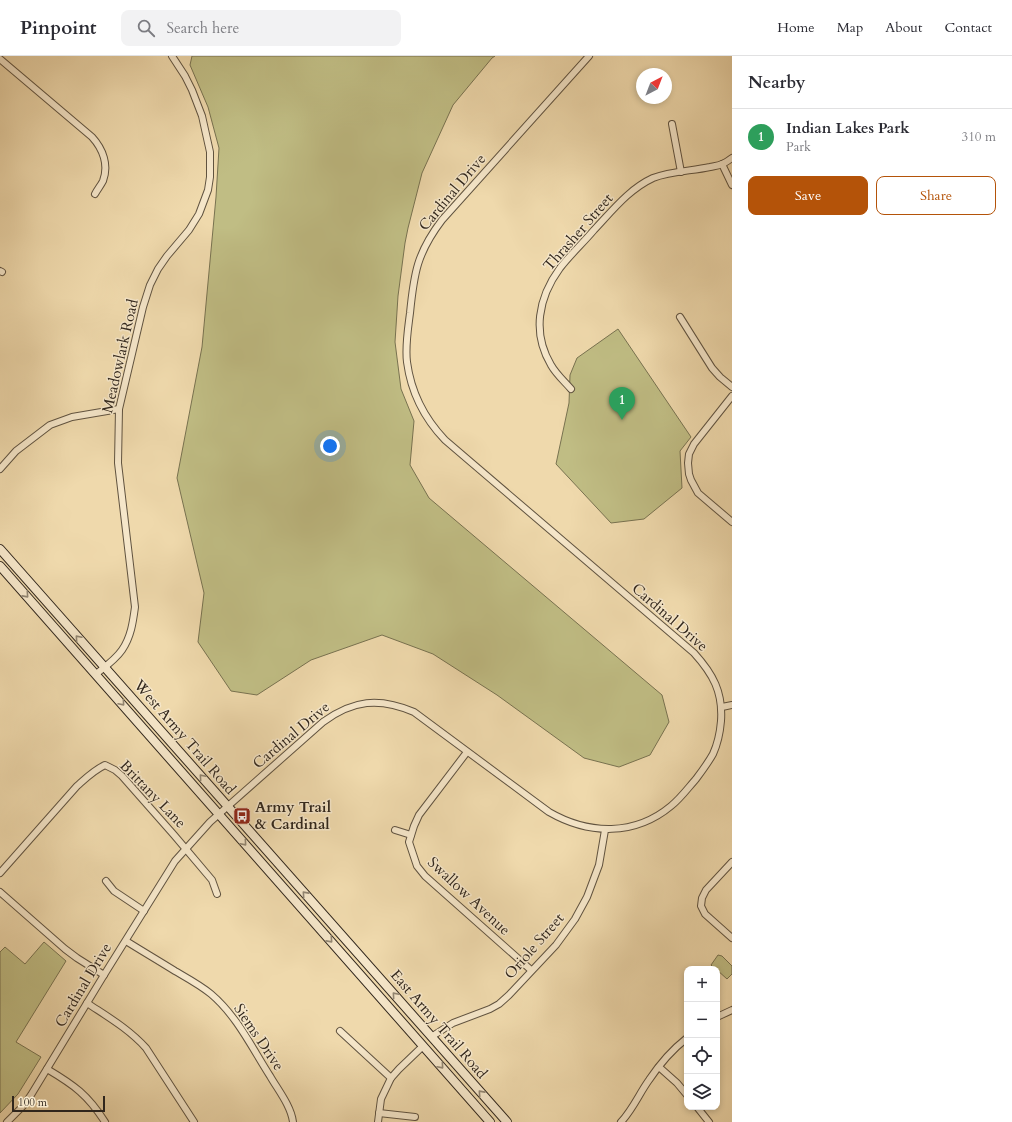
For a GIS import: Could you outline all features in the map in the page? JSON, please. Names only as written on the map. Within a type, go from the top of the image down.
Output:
[{"type":"main road","name":"West Army Trail Road","points":[[0,549],[349,944]]},
{"type":"main road","name":"West Army Trail Road","points":[[0,566],[342,953]]},
{"type":"main road","name":"East Army Trail Road","points":[[349,944],[507,1122]]},
{"type":"main road","name":"East Army Trail Road","points":[[342,953],[490,1122]]},
{"type":"street","name":"Meadowlark Road","points":[[96,674],[121,651],[128,640],[133,623],[135,608],[118,463],[119,409],[143,307],[150,285],[167,256],[189,230],[199,214],[208,190],[210,177],[210,152],[202,116],[185,76],[172,56]]},
{"type":"street","name":"Cardinal Drive","points":[[7,1122],[24,1105],[31,1095],[175,861],[196,836],[227,806],[323,722],[339,711],[352,706],[371,702],[386,703],[414,712],[549,812],[557,817],[584,827],[605,830],[626,827],[646,821],[661,813],[682,796],[707,764],[717,744],[720,731],[722,707],[713,678],[704,664],[694,653],[439,434],[424,414],[418,402],[411,384],[407,361],[407,341],[415,274],[420,255],[431,234],[589,56]]},
{"type":"street","points":[[0,59],[97,142],[103,153],[106,166],[103,181],[95,194]]},
{"type":"street","points":[[672,124],[681,172]]},
{"type":"street","name":"Thrasher Street","points":[[570,389],[551,366],[543,346],[539,326],[544,297],[550,283],[560,268],[629,194],[641,185],[653,178],[722,164],[732,158]]},
{"type":"street","points":[[722,164],[732,185]]},
{"type":"street","points":[[680,317],[712,368],[732,387]]},
{"type":"street","points":[[732,396],[694,444],[689,454],[688,463],[691,480],[698,493],[732,522]]},
{"type":"street","points":[[0,469],[16,451],[50,425],[72,417],[119,409]]},
{"type":"street","points":[[722,707],[732,705]]},
{"type":"street","name":"Swallow Avenue","points":[[467,752],[419,815],[409,842],[414,860],[425,876],[531,970]]},
{"type":"street","name":"Brittany Lane","points":[[0,873],[77,786],[90,773],[105,765],[115,770],[127,782],[186,849]]},
{"type":"street","points":[[395,830],[411,835]]},
{"type":"street","name":"Oriole Street","points":[[431,1037],[453,1023],[490,1009],[498,1004],[509,995],[565,933],[575,920],[587,897],[599,865],[605,830]]},
{"type":"street","points":[[186,849],[212,880],[217,894]]},
{"type":"street","points":[[732,862],[706,890],[702,898],[701,906],[705,914],[732,938]]},
{"type":"street","points":[[106,881],[114,891],[144,911]]},
{"type":"street","points":[[0,892],[65,949],[104,975]]},
{"type":"street","name":"Siems Drive","points":[[126,941],[196,984],[220,1002],[243,1031],[285,1102],[293,1118],[293,1122]]},
{"type":"street","points":[[87,1003],[122,1025],[146,1048],[194,1122]]},
{"type":"street","points":[[720,1016],[732,1010]]},
{"type":"street","points":[[340,1031],[391,1078]]},
{"type":"street","points":[[621,1122],[629,1113],[649,1080],[659,1067],[684,1041]]},
{"type":"street","points":[[378,1122],[381,1098],[391,1078],[398,1069],[423,1046]]},
{"type":"street","points":[[659,1067],[673,1079],[684,1092]]},
{"type":"street","points":[[47,1069],[82,1092],[93,1104],[105,1122]]},
{"type":"street","points":[[699,1110],[709,1122]]},
{"type":"street","points":[[379,1113],[415,1117]]},
{"type":"shaded area","points":[[192,56],[495,56],[453,105],[422,173],[408,228],[398,296],[395,342],[401,389],[414,421],[410,465],[429,498],[662,695],[669,722],[650,755],[619,767],[584,758],[497,695],[433,654],[382,635],[311,660],[257,695],[231,691],[198,642],[204,593],[177,478],[202,347],[219,148],[208,107],[190,65]]},
{"type":"shaded area","points":[[618,329],[691,437],[680,451],[682,488],[644,519],[611,523],[556,464],[569,403],[570,375],[577,358]]},
{"type":"shaded area","points":[[44,942],[66,961],[16,1042],[41,1057],[18,1094],[0,1113],[0,952],[5,947],[25,964]]},
{"type":"shaded area","points":[[718,955],[722,956],[732,966],[732,974],[727,979],[720,973],[720,966],[711,965]]},
{"type":"place","name":"Indian Lakes Park","points":[[622,420]]},
{"type":"place","name":"Army Trail & Cardinal","points":[[242,816]]}]
